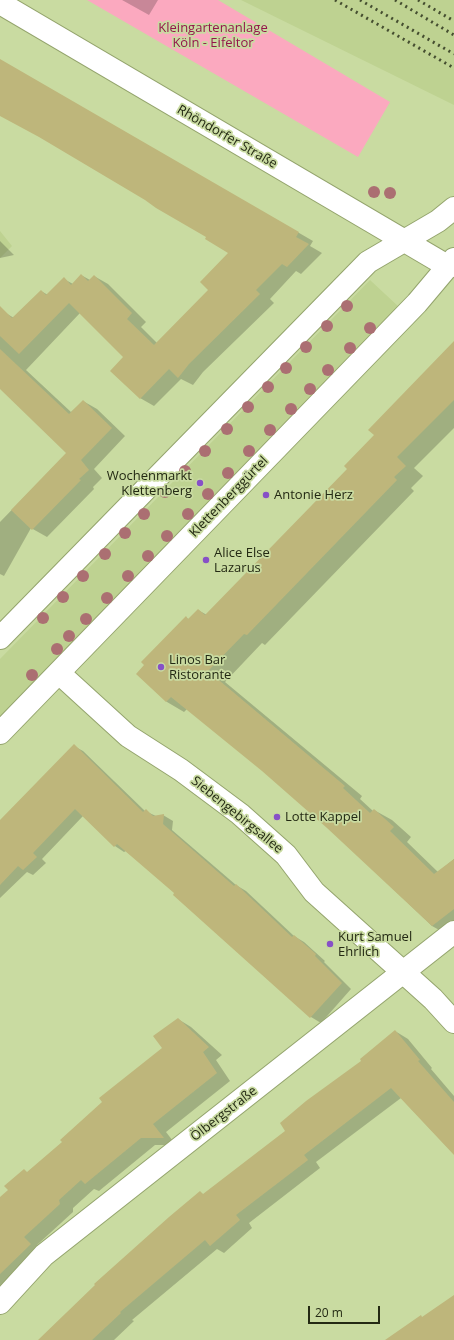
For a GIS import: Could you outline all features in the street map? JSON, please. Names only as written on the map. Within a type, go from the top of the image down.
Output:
[{"type":"street","name":"Rhöndorfer Straße","points":[[0,3],[404,240],[452,265]]},
{"type":"street","points":[[0,638],[368,262],[438,221],[454,208]]},
{"type":"street","name":"Klettenberggürtel","points":[[0,733],[417,303],[452,265]]},
{"type":"street","name":"Siebengebirgsallee","points":[[59,673],[128,736],[181,770],[246,819],[286,855],[314,892],[403,973],[454,1022]]},
{"type":"street","name":"Ölbergstraße","points":[[0,1302],[44,1255],[454,932]]},
{"type":"shaded area","points":[[241,0],[454,0],[454,105]]},
{"type":"shaded area","points":[[0,231],[12,246],[0,258]]},
{"type":"shaded area","name":"Wochenmarkt Klettenberg","points":[[370,280],[399,307],[0,716],[0,659]]},
{"type":"green space","name":"Kleingartenanlage Köln - Eifeltor","points":[[87,0],[218,0],[390,102],[358,157]]},
{"type":"building","points":[[0,59],[299,232],[296,237],[309,244],[287,267],[282,264],[256,290],[260,294],[189,364],[178,378],[169,369],[140,399],[110,371],[123,357],[69,303],[19,354],[0,336],[0,306],[12,318],[41,290],[46,295],[64,277],[71,285],[81,274],[88,281],[94,275],[132,313],[127,319],[154,345],[208,290],[200,282],[228,253],[205,239],[206,237],[145,200],[39,137],[0,116]]},
{"type":"building","points":[[454,341],[454,400],[397,457],[406,466],[394,477],[397,480],[247,635],[244,634],[208,671],[345,786],[343,788],[370,813],[374,809],[394,827],[390,831],[434,874],[454,859],[454,909],[432,926],[327,828],[262,771],[171,697],[166,702],[136,674],[144,665],[141,662],[186,616],[188,619],[198,609],[205,615],[347,469],[344,466],[374,435],[368,430]]},
{"type":"building","points":[[0,349],[69,414],[83,400],[112,428],[81,460],[89,470],[32,530],[11,510],[66,453],[0,389]]},
{"type":"building","points":[[74,744],[143,812],[146,809],[153,816],[164,814],[163,824],[234,886],[236,884],[292,937],[294,935],[316,954],[315,956],[342,983],[310,1018],[173,895],[174,893],[117,844],[114,847],[75,809],[33,853],[37,857],[23,870],[18,866],[0,885],[0,820]]},
{"type":"building","points":[[178,1018],[209,1047],[203,1052],[217,1073],[153,1124],[164,1138],[141,1138],[85,1184],[81,1180],[59,1200],[60,1204],[24,1237],[31,1244],[0,1274],[0,1197],[8,1190],[4,1186],[24,1169],[27,1172],[62,1142],[60,1140],[102,1102],[99,1098],[162,1048],[153,1036]]},
{"type":"building","points":[[395,1030],[420,1060],[418,1061],[454,1102],[454,1155],[391,1088],[304,1155],[308,1160],[236,1215],[240,1220],[210,1246],[205,1240],[120,1312],[121,1313],[92,1340],[38,1340],[95,1285],[94,1284],[169,1217],[200,1191],[203,1194],[285,1131],[280,1123],[306,1101],[361,1061],[360,1059]]},
{"type":"building","points":[[454,1295],[454,1340],[385,1340],[421,1315],[422,1317]]},
{"type":"railway","points":[[335,0],[454,68]]},
{"type":"railway","points":[[360,0],[454,54]]},
{"type":"railway","points":[[395,0],[454,35]]},
{"type":"railway","points":[[418,0],[454,21]]},
{"type":"place","name":"Wochenmarkt Klettenberg","points":[[200,483]]},
{"type":"place","name":"Antonie Herz","points":[[266,495]]},
{"type":"place","name":"Alice Else Lazarus","points":[[206,560]]},
{"type":"place","name":"Linos Bar Ristorante","points":[[161,667]]},
{"type":"place","name":"Lotte Kappel","points":[[277,817]]},
{"type":"place","name":"Kurt Samuel Ehrlich","points":[[330,944]]}]
